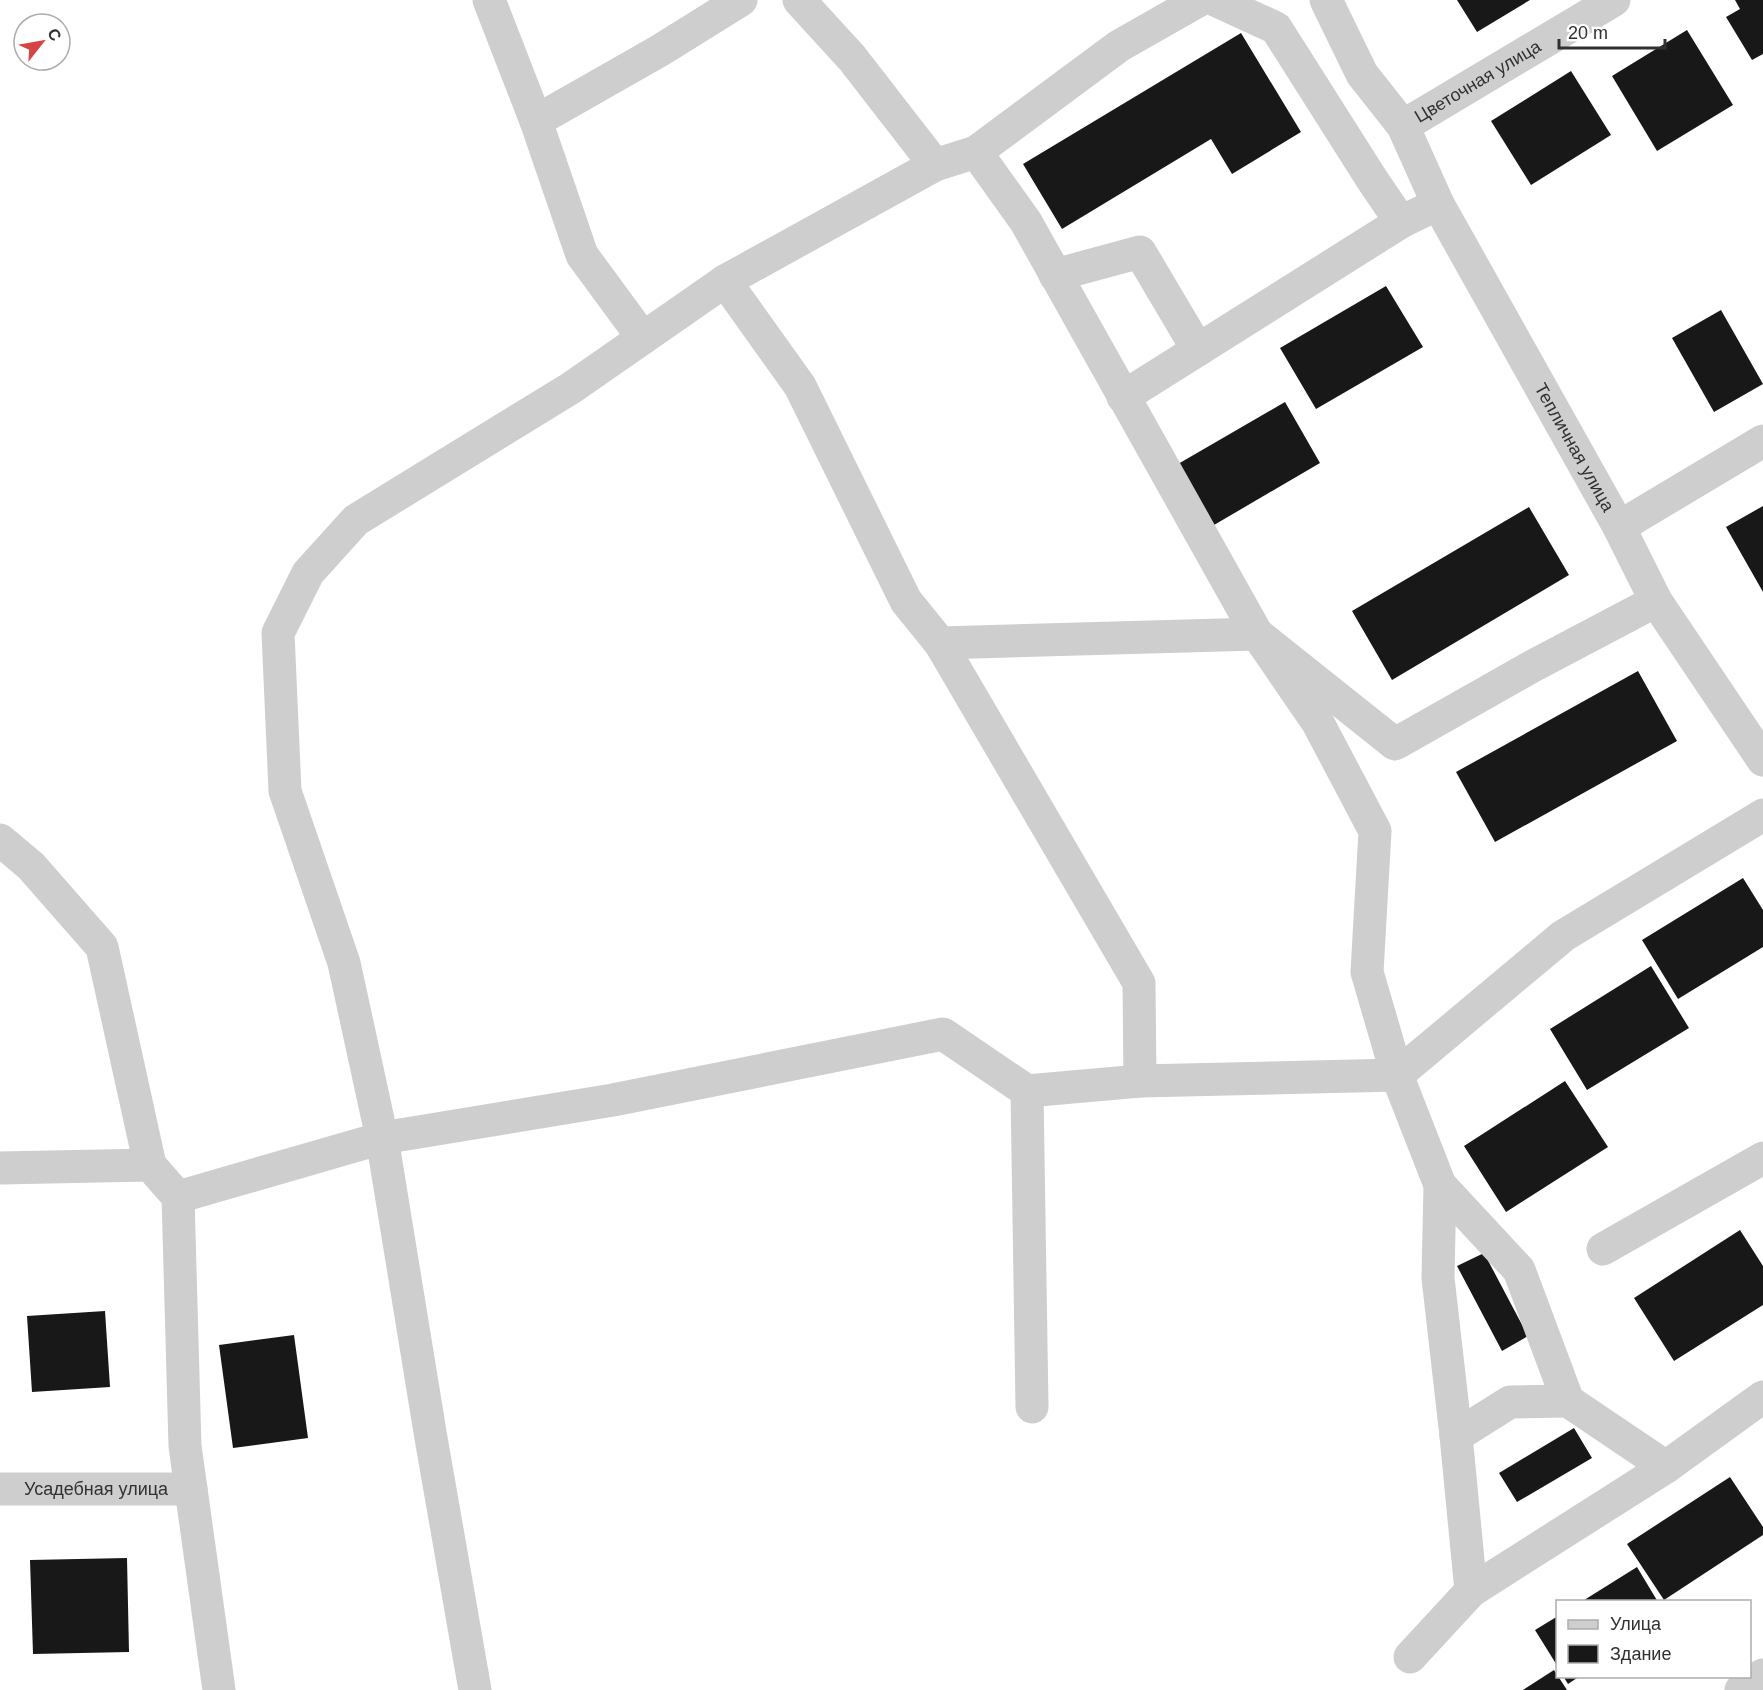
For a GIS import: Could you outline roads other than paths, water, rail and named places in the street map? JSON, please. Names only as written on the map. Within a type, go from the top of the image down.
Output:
[{"type":"street","points":[[489,0],[536,121],[582,255],[643,338]]},
{"type":"street","points":[[536,121],[659,51],[741,0]]},
{"type":"street","points":[[799,0],[852,58],[935,165]]},
{"type":"street","points":[[475,1690],[381,1138],[344,963],[285,791],[278,633],[308,573],[356,520],[572,388],[725,281],[935,165],[976,152],[1119,46],[1200,0]]},
{"type":"street","points":[[1215,0],[1275,28],[1401,222]]},
{"type":"street","name":"Тепличная улица","points":[[1326,0],[1362,74],[1402,126],[1438,204],[1619,527],[1656,601],[1763,760]]},
{"type":"street","name":"Цветочная улица","points":[[1402,126],[1614,0]]},
{"type":"street","points":[[976,152],[1026,222],[1122,397],[1257,634],[1318,723],[1375,831],[1367,972],[1397,1075],[1440,1185],[1519,1270],[1568,1401]]},
{"type":"street","points":[[1122,397],[1401,222],[1438,204]]},
{"type":"street","points":[[1055,275],[1140,252],[1198,350]]},
{"type":"street","points":[[725,281],[800,386],[906,601],[940,643],[1139,983],[1140,1081]]},
{"type":"street","points":[[1619,527],[1763,441]]},
{"type":"street","points":[[940,643],[1257,634],[1395,744],[1656,601]]},
{"type":"street","points":[[178,1197],[381,1138],[613,1100],[944,1034],[1027,1091],[1140,1081],[1397,1075],[1563,936],[1763,815]]},
{"type":"street","points":[[0,840],[31,866],[102,947],[150,1164],[178,1197],[185,1446],[219,1690]]},
{"type":"street","points":[[1027,1091],[1032,1407]]},
{"type":"street","points":[[1603,1249],[1763,1158]]},
{"type":"street","points":[[0,1168],[150,1164]]},
{"type":"street","points":[[1440,1185],[1438,1278],[1471,1591]]},
{"type":"street","points":[[1410,1657],[1471,1591],[1666,1467],[1763,1397]]},
{"type":"street","points":[[1456,1436],[1510,1402],[1568,1401],[1666,1467]]},
{"type":"street","name":"Усадебная улица","points":[[0,1489],[191,1489]]},
{"type":"street","points":[[1741,1690],[1763,1675]]}]
